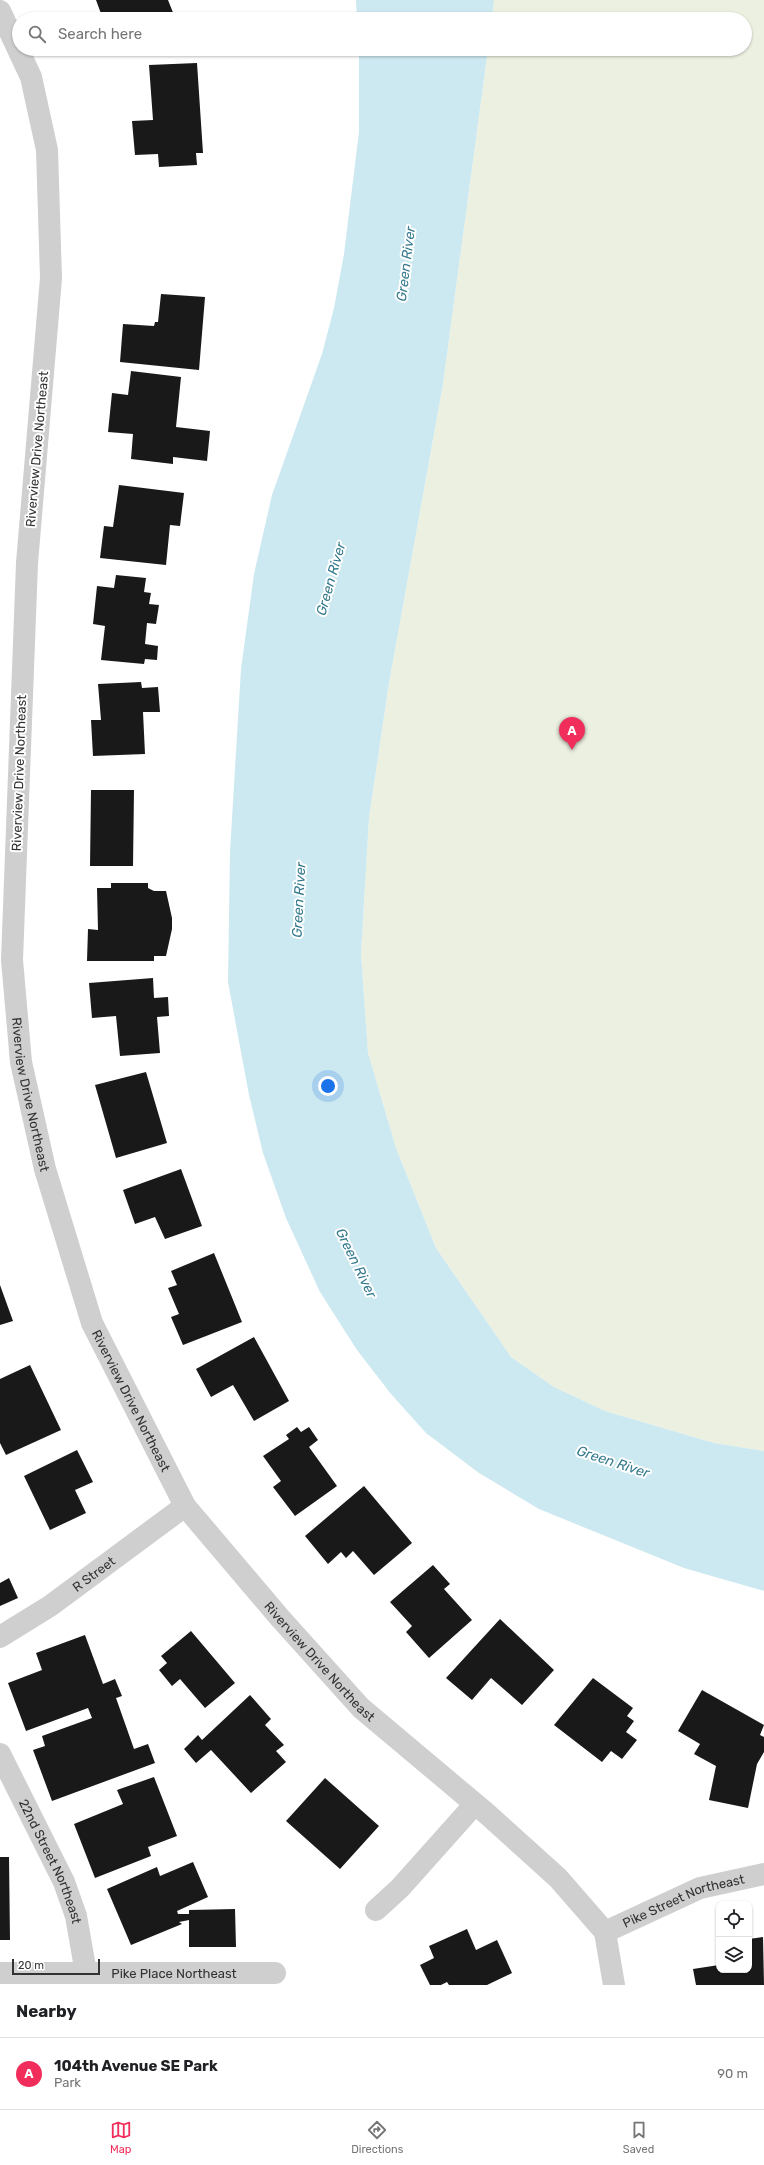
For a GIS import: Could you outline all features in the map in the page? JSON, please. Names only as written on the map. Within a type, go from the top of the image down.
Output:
[{"type":"street","name":"Riverview Drive Northeast","points":[[0,11],[12,37]]},
{"type":"street","name":"Riverview Drive Northeast","points":[[21,56],[31,77],[47,150],[51,278],[28,563],[12,960],[21,1062],[45,1169],[92,1323],[185,1506],[280,1618],[361,1708],[475,1804],[558,1878],[605,1932]]},
{"type":"street","name":"R Street","points":[[0,1637],[50,1606],[185,1506]]},
{"type":"street","name":"22nd Street Northeast","points":[[0,1754],[64,1882],[76,1916],[86,1973]]},
{"type":"street","points":[[376,1910],[427,1859],[475,1804]]},
{"type":"street","name":"Pike Street Northeast","points":[[605,1932],[700,1888],[764,1874]]},
{"type":"street","points":[[605,1932],[614,1985]]},
{"type":"street","name":"Pike Place Northeast","points":[[0,1973],[275,1973]]},
{"type":"green space","points":[[494,0],[764,0],[764,1451],[714,1443],[605,1411],[554,1387],[511,1357],[436,1248],[396,1148],[368,1053],[361,954],[369,818],[389,683],[443,384],[487,56],[752,56],[752,12],[493,12]]},
{"type":"water","points":[[356,0],[494,0],[493,12],[357,12]]},
{"type":"water","name":"Green River","points":[[359,56],[487,56],[443,384],[389,683],[369,818],[361,954],[368,1053],[396,1148],[436,1248],[511,1357],[554,1387],[605,1411],[714,1443],[764,1451],[764,1591],[684,1568],[539,1509],[479,1473],[426,1433],[391,1394],[357,1350],[320,1292],[286,1218],[263,1153],[249,1095],[228,982],[230,852],[241,669],[254,574],[272,495],[322,354],[334,308],[344,254],[359,132]]},
{"type":"building","points":[[96,0],[168,0],[173,12],[100,12]]},
{"type":"building","points":[[197,63],[203,153],[196,153],[197,165],[159,167],[158,154],[135,155],[132,121],[153,120],[149,65]]},
{"type":"building","points":[[161,294],[205,297],[199,370],[120,362],[123,324],[154,326],[155,322],[158,322]]},
{"type":"building","points":[[131,371],[181,377],[176,427],[210,431],[207,461],[173,457],[173,464],[131,459],[133,434],[108,432],[112,393],[128,395]]},
{"type":"building","points":[[119,485],[184,493],[180,526],[170,525],[166,565],[100,558],[104,526],[113,527]]},
{"type":"building","points":[[116,575],[146,578],[144,592],[151,593],[149,604],[159,605],[156,624],[147,623],[145,644],[158,646],[157,660],[145,659],[144,664],[101,660],[105,626],[93,624],[97,586],[114,588]]},
{"type":"building","points":[[141,682],[142,688],[158,687],[160,712],[143,712],[145,754],[93,756],[91,720],[101,720],[98,684]]},
{"type":"building","points":[[91,790],[134,790],[133,866],[90,866]]},
{"type":"building","points":[[111,883],[148,883],[148,888],[154,891],[166,891],[172,918],[172,929],[166,956],[154,956],[154,961],[87,961],[88,929],[98,930],[97,888],[111,888]]},
{"type":"building","points":[[153,978],[154,998],[168,997],[169,1016],[157,1017],[160,1053],[120,1056],[116,1016],[92,1018],[89,983]]},
{"type":"building","points":[[146,1072],[167,1143],[116,1158],[95,1085]]},
{"type":"building","points":[[181,1169],[202,1226],[165,1239],[155,1217],[135,1224],[123,1190]]},
{"type":"building","points":[[214,1253],[242,1322],[183,1345],[171,1317],[179,1314],[168,1288],[177,1285],[171,1271]]},
{"type":"building","points":[[0,1285],[13,1321],[0,1325]]},
{"type":"building","points":[[254,1337],[289,1401],[254,1421],[233,1385],[211,1397],[196,1369]]},
{"type":"building","points":[[30,1365],[61,1430],[6,1455],[0,1443],[0,1379]]},
{"type":"building","points":[[297,1427],[301,1432],[309,1427],[318,1440],[309,1447],[337,1486],[295,1516],[273,1487],[281,1481],[263,1456],[289,1439],[286,1435]]},
{"type":"building","points":[[77,1450],[93,1482],[75,1490],[86,1513],[50,1530],[24,1476]]},
{"type":"building","points":[[364,1486],[412,1543],[374,1575],[353,1551],[346,1558],[341,1552],[328,1564],[305,1536]]},
{"type":"building","points":[[433,1565],[450,1584],[444,1589],[472,1620],[429,1658],[406,1632],[412,1626],[390,1602]]},
{"type":"building","points":[[9,1578],[18,1598],[0,1606],[0,1583]]},
{"type":"building","points":[[500,1619],[554,1670],[522,1705],[491,1678],[472,1700],[446,1678]]},
{"type":"building","points":[[191,1631],[235,1683],[205,1708],[180,1679],[172,1686],[159,1670],[167,1663],[161,1656]]},
{"type":"building","points":[[85,1635],[103,1684],[115,1679],[122,1696],[116,1698],[134,1749],[148,1744],[155,1763],[52,1801],[33,1750],[45,1746],[42,1736],[92,1718],[88,1708],[26,1731],[8,1683],[42,1670],[36,1653]]},
{"type":"building","points":[[593,1678],[633,1708],[627,1716],[634,1721],[626,1732],[637,1740],[622,1759],[611,1751],[602,1762],[554,1725]]},
{"type":"building","points":[[702,1690],[764,1725],[760,1735],[764,1737],[764,1752],[757,1764],[748,1808],[709,1800],[716,1766],[694,1754],[700,1744],[678,1731]]},
{"type":"building","points":[[250,1695],[271,1719],[265,1725],[284,1745],[276,1751],[286,1762],[251,1793],[211,1750],[196,1763],[184,1749],[198,1735],[202,1740]]},
{"type":"building","points":[[154,1777],[177,1836],[148,1847],[151,1856],[95,1878],[74,1824],[123,1804],[117,1790]]},
{"type":"building","points":[[325,1778],[379,1826],[340,1869],[286,1821]]},
{"type":"building","points":[[0,1857],[9,1857],[10,1940],[0,1940]]},
{"type":"building","points":[[193,1862],[208,1897],[177,1911],[178,1914],[189,1914],[189,1910],[235,1909],[236,1947],[189,1947],[189,1920],[179,1922],[182,1924],[131,1945],[107,1889],[157,1867],[160,1876]]},
{"type":"building","points":[[467,1929],[476,1950],[497,1940],[512,1973],[487,1985],[449,1985],[447,1982],[441,1985],[430,1985],[420,1965],[434,1958],[429,1946]]},
{"type":"building","points":[[763,1937],[764,1985],[696,1985],[693,1969],[716,1965],[716,1973],[752,1973],[752,1939]]},
{"type":"place","name":"104th Avenue SE Park","points":[[572,750]]}]
